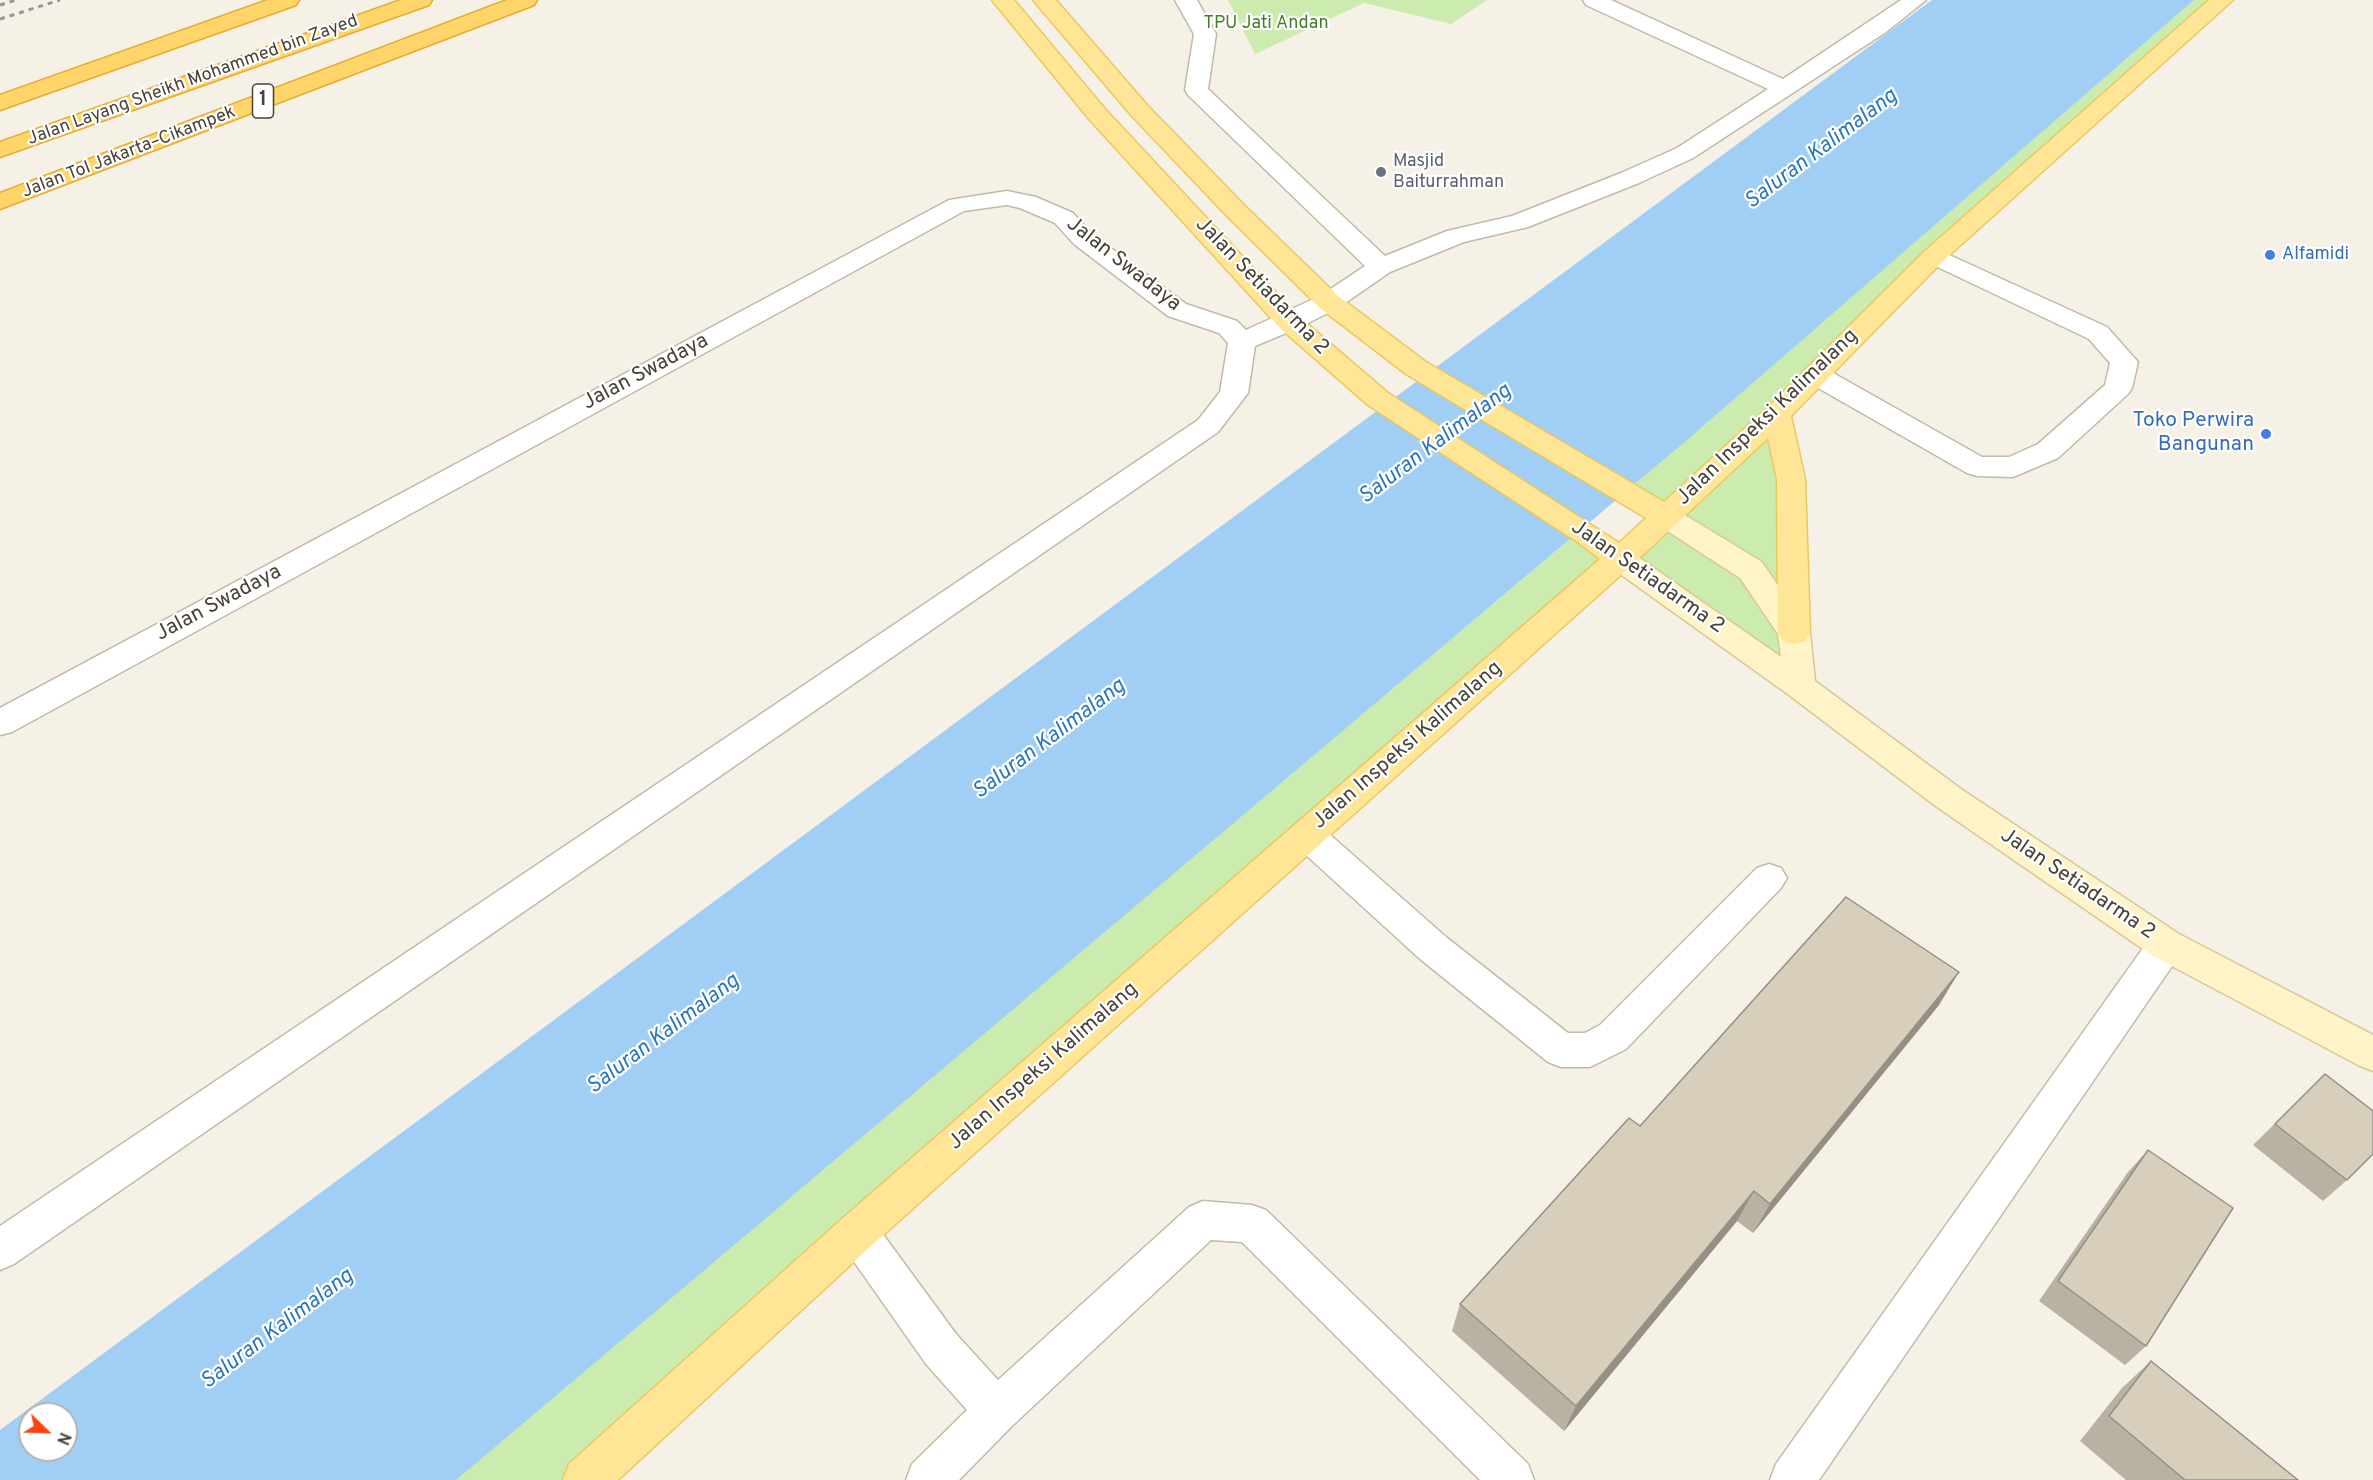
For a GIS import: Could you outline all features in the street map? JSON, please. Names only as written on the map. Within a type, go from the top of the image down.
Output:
[{"type":"highway","points":[[0,104],[288,0]]},
{"type":"highway","name":"Jalan Layang Sheikh Mohammed bin Zayed","points":[[0,150],[421,0]]},
{"type":"highway","name":"Jalan Layang Sheikh Mohammed bin Zayed","points":[[0,179],[486,0]]},
{"type":"highway","name":"Jalan Tol Jakarta–Cikampek","points":[[0,202],[526,0]]},
{"type":"main road","name":"Jalan Setiadarma 2","points":[[1003,0],[1096,114],[1290,322],[1378,399],[1590,536],[1800,687],[1949,798],[2166,945],[2373,1054]]},
{"type":"main road","name":"Jalan Setiadarma 2","points":[[1044,0],[1139,111],[1329,302],[1416,368],[1633,495],[1751,570],[1794,633],[1800,687]]},
{"type":"main road","name":"Jalan Inspeksi Kalimalang","points":[[585,1480],[857,1232],[1620,559],[1777,414],[1934,256],[2222,0]]},
{"type":"main road","points":[[1777,414],[1791,480],[1794,633]]},
{"type":"street","points":[[1186,0],[1204,34],[1196,90],[1381,267]]},
{"type":"street","points":[[1594,0],[1783,87]]},
{"type":"street","points":[[0,1250],[1208,426],[1234,393],[1242,341],[1290,322],[1329,302],[1381,267],[1456,236],[1519,222],[1630,178],[1685,153],[1916,0]]},
{"type":"street","name":"Jalan Swadaya","points":[[0,723],[958,205],[1007,198],[1027,201],[1064,218],[1083,239],[1177,310],[1228,327],[1242,341]]},
{"type":"street","points":[[1816,375],[1977,465],[1986,466],[2013,467],[2048,451],[2118,388],[2124,362],[2098,333],[1934,256]]},
{"type":"street","points":[[1307,836],[1433,948],[1561,1050],[1590,1050],[1613,1037],[1769,878]]},
{"type":"street","points":[[1792,1480],[2166,945]]},
{"type":"street","points":[[928,1480],[997,1411],[1203,1220],[1252,1224],[1512,1480]]},
{"type":"street","points":[[857,1232],[941,1349],[997,1411]]},
{"type":"green space","name":"TPU Jati Andan","points":[[1228,0],[1487,0],[1451,24],[1364,3],[1255,54]]},
{"type":"green space","points":[[2194,0],[2222,0],[1777,414],[1800,687],[1620,559],[585,1480],[451,1480],[1581,530],[1619,559],[1665,516],[1627,491]]},
{"type":"water","name":"Saluran Kalimalang","points":[[1932,0],[2194,0],[1687,440],[456,1480],[0,1480],[0,1430],[18,1417],[18,1462],[78,1462],[78,1402],[38,1402]]},
{"type":"building","points":[[1846,897],[1959,972],[1770,1204],[1754,1191],[1576,1406],[1460,1304],[1629,1118],[1640,1126]]},
{"type":"building","points":[[2325,1074],[2373,1111],[2373,1154],[2347,1180],[2275,1124]]},
{"type":"building","points":[[2148,1150],[2233,1208],[2146,1346],[2058,1281]]},
{"type":"building","points":[[2151,1361],[2298,1480],[2185,1480],[2109,1416]]},
{"type":"railway","points":[[0,5],[16,0]]},
{"type":"railway","points":[[0,19],[60,0]]},
{"type":"place","name":"Masjid Baiturrahman","points":[[1381,172]]},
{"type":"place","name":"Alfamidi","points":[[2270,255]]},
{"type":"place","name":"Toko Perwira Bangunan","points":[[2266,434]]}]
